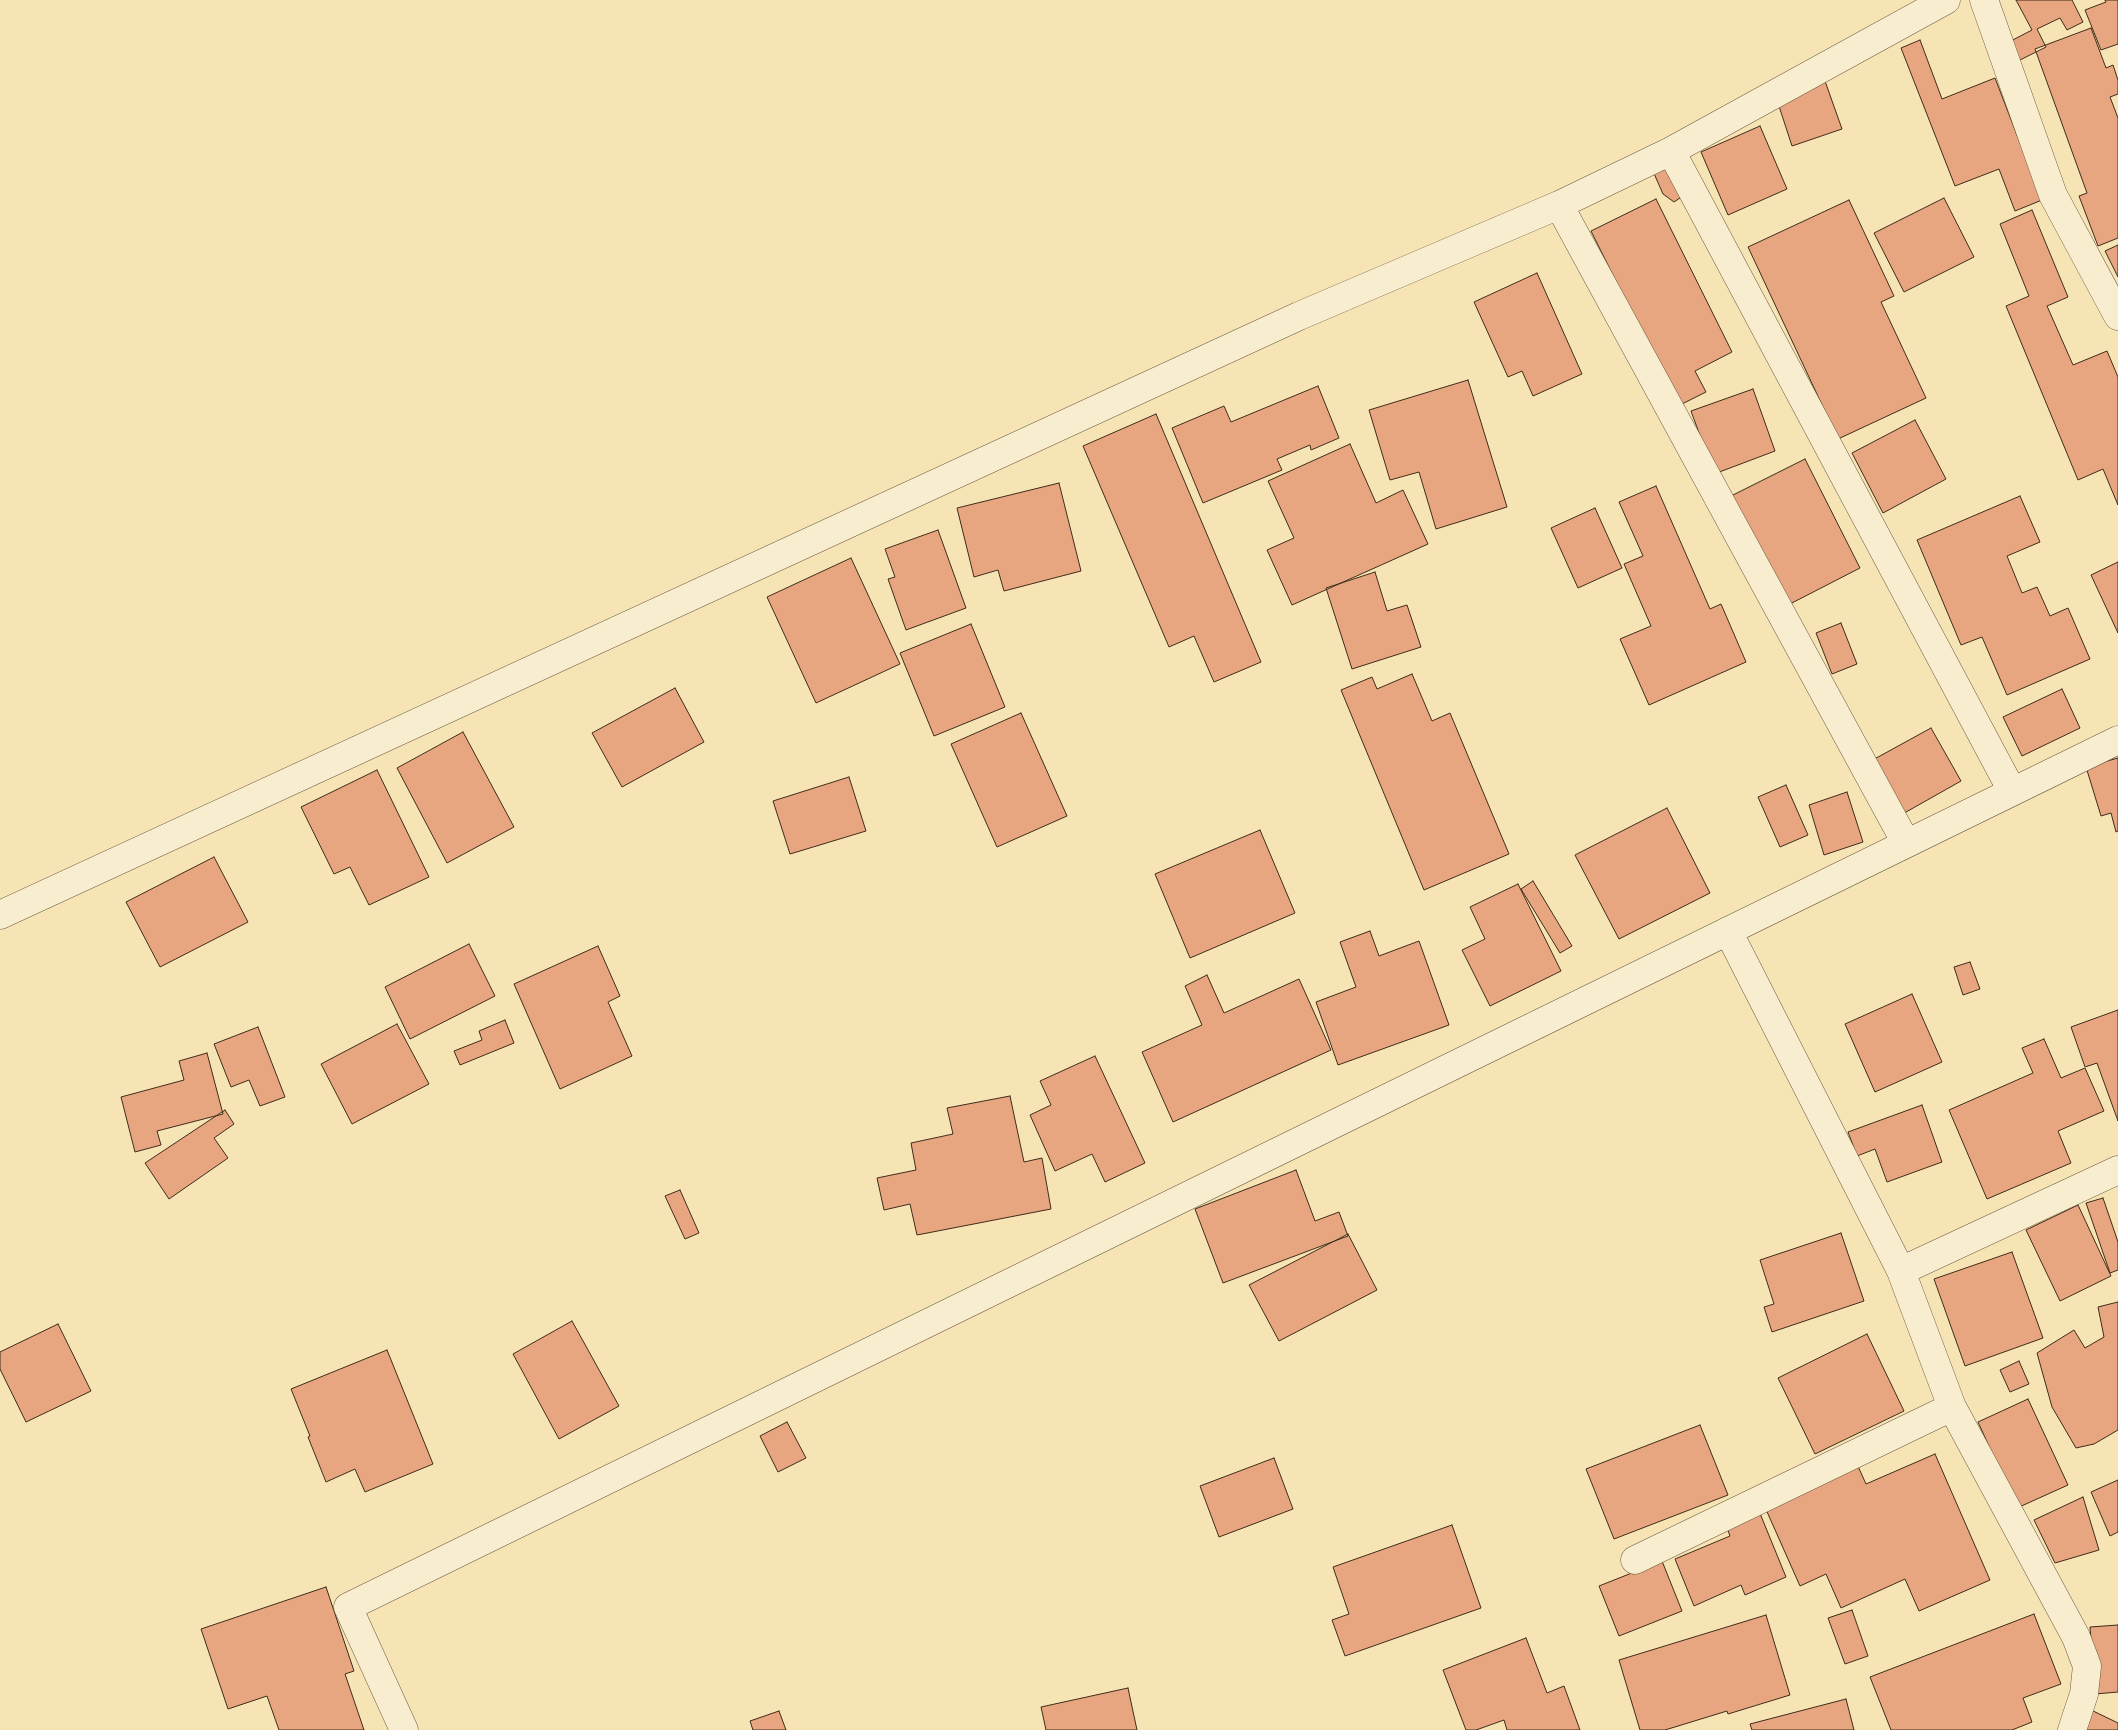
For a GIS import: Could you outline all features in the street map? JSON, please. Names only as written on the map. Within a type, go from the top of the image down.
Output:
[{"type":"street","points":[[0,915],[1290,321],[1559,205],[1671,151],[1946,0]]},
{"type":"street","points":[[1984,0],[2053,196],[2118,316]]},
{"type":"street","points":[[1671,151],[2012,791]]},
{"type":"street","points":[[1559,205],[1906,843]]},
{"type":"street","points":[[404,1730],[348,1607],[2118,740]]},
{"type":"street","points":[[1728,931],[1900,1271],[1952,1407],[2076,1637],[2086,1666],[2084,1694],[2072,1730]]},
{"type":"street","points":[[1900,1271],[2118,1170]]},
{"type":"street","points":[[1636,1560],[1952,1407]]},
{"type":"building","points":[[2016,0],[2072,0],[2083,22],[2067,30],[2060,18],[2037,29],[2046,47],[2016,62],[2007,43],[2032,30]]},
{"type":"building","points":[[2105,0],[2118,0],[2118,44],[2101,50],[2085,10],[2106,2]]},
{"type":"building","points":[[2091,28],[2106,68],[2113,65],[2118,80],[2118,94],[2110,97],[2118,118],[2118,238],[2098,246],[2079,196],[2087,193],[2035,49]]},
{"type":"building","points":[[1920,40],[1942,99],[1995,78],[2042,200],[2015,211],[1999,169],[1955,186],[1901,48]]},
{"type":"building","points":[[1825,81],[1842,129],[1792,146],[1776,97]]},
{"type":"building","points":[[1760,126],[1787,189],[1728,215],[1701,152]]},
{"type":"building","points":[[1667,159],[1689,192],[1674,202],[1663,194],[1652,169]]},
{"type":"building","points":[[1944,198],[1974,257],[1904,292],[1874,233]]},
{"type":"building","points":[[1656,199],[1732,352],[1695,371],[1706,392],[1678,406],[1591,231]]},
{"type":"building","points":[[1849,200],[1894,296],[1881,302],[1926,398],[1838,439],[1748,247]]},
{"type":"building","points":[[2032,210],[2068,297],[2047,306],[2073,365],[2107,351],[2118,377],[2118,505],[2103,469],[2078,480],[2006,306],[2029,296],[2000,224]]},
{"type":"building","points":[[2118,245],[2118,277],[2105,251]]},
{"type":"building","points":[[1537,273],[1582,374],[1533,396],[1522,371],[1508,377],[1474,302]]},
{"type":"building","points":[[1468,380],[1507,507],[1436,529],[1419,472],[1390,480],[1369,410]]},
{"type":"building","points":[[1318,386],[1339,438],[1311,450],[1310,445],[1277,459],[1282,470],[1203,503],[1172,428],[1224,406],[1231,422]]},
{"type":"building","points":[[1753,389],[1775,451],[1714,474],[1691,411]]},
{"type":"building","points":[[1156,414],[1261,662],[1214,682],[1194,636],[1169,647],[1083,446]]},
{"type":"building","points":[[1915,420],[1946,479],[1883,513],[1852,453]]},
{"type":"building","points":[[1350,444],[1376,503],[1403,490],[1428,544],[1292,605],[1267,550],[1294,538],[1268,481]]},
{"type":"building","points":[[1805,459],[1860,568],[1786,606],[1731,496]]},
{"type":"building","points":[[1059,483],[1081,571],[1004,591],[998,570],[974,577],[957,508]]},
{"type":"building","points":[[1656,486],[1710,609],[1721,604],[1746,662],[1649,705],[1620,639],[1651,626],[1624,564],[1643,556],[1619,502]]},
{"type":"building","points":[[2020,496],[2040,542],[2007,556],[2022,593],[2037,587],[2050,616],[2068,608],[2090,659],[2007,695],[1982,637],[1961,645],[1917,540]]},
{"type":"building","points":[[1595,508],[1622,568],[1578,588],[1551,528]]},
{"type":"building","points":[[938,530],[966,608],[906,630],[888,579],[895,577],[885,549]]},
{"type":"building","points":[[851,558],[900,664],[816,703],[767,597]]},
{"type":"building","points":[[2118,562],[2118,633],[2091,575]]},
{"type":"building","points":[[1375,572],[1387,611],[1407,605],[1421,647],[1352,669],[1326,588]]},
{"type":"building","points":[[1841,623],[1857,664],[1832,674],[1816,633]]},
{"type":"building","points":[[971,624],[1005,707],[934,736],[900,653]]},
{"type":"building","points":[[1412,674],[1432,721],[1450,713],[1509,854],[1424,890],[1341,690],[1372,677],[1377,689]]},
{"type":"building","points":[[675,688],[704,742],[622,787],[592,733]]},
{"type":"building","points":[[2062,689],[2080,728],[2022,756],[2003,717]]},
{"type":"building","points":[[1021,713],[1067,816],[997,847],[951,744]]},
{"type":"building","points":[[1931,728],[1961,781],[1899,816],[1869,762]]},
{"type":"building","points":[[463,732],[514,827],[447,863],[397,768]]},
{"type":"building","points":[[2118,758],[2118,831],[2116,832],[2111,813],[2101,816],[2086,767]]},
{"type":"building","points":[[377,770],[429,877],[369,905],[350,867],[334,874],[301,807]]},
{"type":"building","points":[[849,777],[866,831],[790,854],[773,801]]},
{"type":"building","points":[[1786,785],[1808,835],[1780,847],[1758,797]]},
{"type":"building","points":[[1847,792],[1863,842],[1824,855],[1809,805]]},
{"type":"building","points":[[1667,808],[1710,893],[1619,939],[1575,855]]},
{"type":"building","points":[[1260,830],[1295,913],[1190,958],[1155,874]]},
{"type":"building","points":[[214,857],[248,922],[160,967],[126,902]]},
{"type":"building","points":[[1533,881],[1572,946],[1560,953],[1521,889]]},
{"type":"building","points":[[1518,884],[1561,971],[1490,1006],[1462,950],[1485,939],[1470,907]]},
{"type":"building","points":[[1370,931],[1379,956],[1419,941],[1449,1025],[1338,1065],[1316,1002],[1356,987],[1340,942]]},
{"type":"building","points":[[469,944],[495,996],[410,1039],[385,987]]},
{"type":"building","points":[[598,946],[620,996],[608,1002],[632,1056],[560,1089],[514,984]]},
{"type":"building","points":[[1970,962],[1980,989],[1963,995],[1954,967]]},
{"type":"building","points":[[1207,975],[1224,1013],[1299,979],[1331,1050],[1173,1122],[1142,1052],[1202,1025],[1185,986]]},
{"type":"building","points":[[1912,994],[1942,1062],[1875,1092],[1845,1024]]},
{"type":"building","points":[[2118,1010],[2118,1121],[2097,1063],[2085,1067],[2071,1027]]},
{"type":"building","points":[[505,1020],[514,1043],[460,1065],[454,1051],[482,1040],[479,1031]]},
{"type":"building","points":[[397,1024],[429,1084],[352,1124],[321,1064]]},
{"type":"building","points":[[258,1027],[285,1097],[260,1106],[249,1080],[231,1087],[214,1044]]},
{"type":"building","points":[[2044,1039],[2061,1078],[2085,1068],[2104,1111],[2058,1131],[2071,1163],[1987,1199],[1949,1110],[2033,1073],[2022,1048]]},
{"type":"building","points":[[207,1053],[223,1114],[157,1131],[161,1145],[135,1152],[121,1097],[184,1080],[179,1061]]},
{"type":"building","points":[[1095,1056],[1145,1163],[1105,1182],[1092,1154],[1055,1171],[1030,1115],[1051,1105],[1040,1081]]},
{"type":"building","points":[[1010,1096],[1024,1162],[1042,1158],[1051,1209],[917,1235],[910,1204],[884,1210],[877,1178],[916,1170],[911,1143],[953,1134],[947,1108]]},
{"type":"building","points":[[1922,1105],[1942,1162],[1887,1182],[1875,1149],[1857,1156],[1848,1132]]},
{"type":"building","points":[[225,1110],[234,1124],[214,1138],[228,1158],[169,1199],[145,1163]]},
{"type":"building","points":[[1296,1170],[1315,1221],[1339,1212],[1348,1236],[1223,1283],[1195,1209]]},
{"type":"building","points":[[680,1190],[699,1233],[685,1239],[665,1196]]},
{"type":"building","points":[[2103,1198],[2118,1242],[2118,1270],[2110,1273],[2086,1203]]},
{"type":"building","points":[[2078,1205],[2111,1276],[2060,1301],[2026,1230]]},
{"type":"building","points":[[1841,1233],[1864,1301],[1772,1332],[1764,1307],[1774,1304],[1760,1260]]},
{"type":"building","points":[[1348,1234],[1377,1290],[1279,1341],[1249,1285]]},
{"type":"building","points":[[2012,1252],[2043,1338],[1965,1366],[1934,1279]]},
{"type":"building","points":[[2118,1302],[2118,1430],[2094,1444],[2076,1448],[2052,1407],[2037,1353],[2074,1330],[2085,1348],[2104,1337],[2098,1307]]},
{"type":"building","points":[[572,1321],[619,1406],[559,1439],[513,1354]]},
{"type":"building","points":[[58,1324],[91,1391],[26,1422],[0,1369],[0,1352]]},
{"type":"building","points":[[1867,1334],[1904,1411],[1815,1454],[1778,1378]]},
{"type":"building","points":[[387,1350],[433,1464],[365,1492],[355,1469],[326,1482],[291,1389]]},
{"type":"building","points":[[2019,1361],[2029,1384],[2010,1392],[2000,1370]]},
{"type":"building","points":[[2028,1399],[2068,1485],[2017,1508],[1978,1422]]},
{"type":"building","points":[[787,1422],[806,1458],[778,1472],[760,1436]]},
{"type":"building","points":[[1700,1425],[1728,1495],[1614,1539],[1586,1469]]},
{"type":"building","points":[[1935,1454],[1990,1580],[1919,1611],[1905,1579],[1841,1608],[1826,1574],[1800,1586],[1764,1505],[1857,1464],[1866,1484]]},
{"type":"building","points":[[1274,1458],[1293,1509],[1219,1537],[1200,1486]]},
{"type":"building","points":[[2118,1480],[2118,1532],[2110,1536],[2091,1492]]},
{"type":"building","points":[[2083,1497],[2099,1550],[2055,1563],[2034,1520]]},
{"type":"building","points":[[1759,1511],[1786,1577],[1745,1595],[1741,1585],[1694,1606],[1675,1559],[1730,1536],[1726,1525]]},
{"type":"building","points":[[1452,1525],[1481,1608],[1345,1656],[1332,1620],[1349,1614],[1333,1567]]},
{"type":"building","points":[[1662,1561],[1682,1611],[1619,1636],[1599,1586]]},
{"type":"building","points":[[326,1587],[354,1671],[345,1674],[364,1730],[279,1730],[267,1696],[228,1709],[201,1629]]},
{"type":"building","points":[[1852,1610],[1868,1656],[1845,1664],[1828,1618]]},
{"type":"building","points":[[2034,1614],[2061,1684],[2023,1698],[2032,1722],[2012,1730],[1891,1730],[1870,1677]]},
{"type":"building","points":[[1766,1615],[1790,1695],[1728,1714],[1727,1711],[1665,1730],[1640,1730],[1619,1660]]},
{"type":"building","points":[[2118,1625],[2118,1692],[2095,1694],[2090,1627]]},
{"type":"building","points":[[1526,1638],[1547,1693],[1564,1686],[1580,1730],[1507,1730],[1504,1720],[1476,1730],[1466,1730],[1443,1670]]},
{"type":"building","points":[[1128,1688],[1137,1730],[1046,1730],[1041,1707]]},
{"type":"building","points":[[1846,1699],[1854,1730],[1752,1730],[1750,1724]]},
{"type":"building","points":[[2089,1709],[2118,1723],[2118,1730],[2079,1730]]},
{"type":"building","points":[[779,1711],[786,1730],[753,1730],[750,1721]]}]
